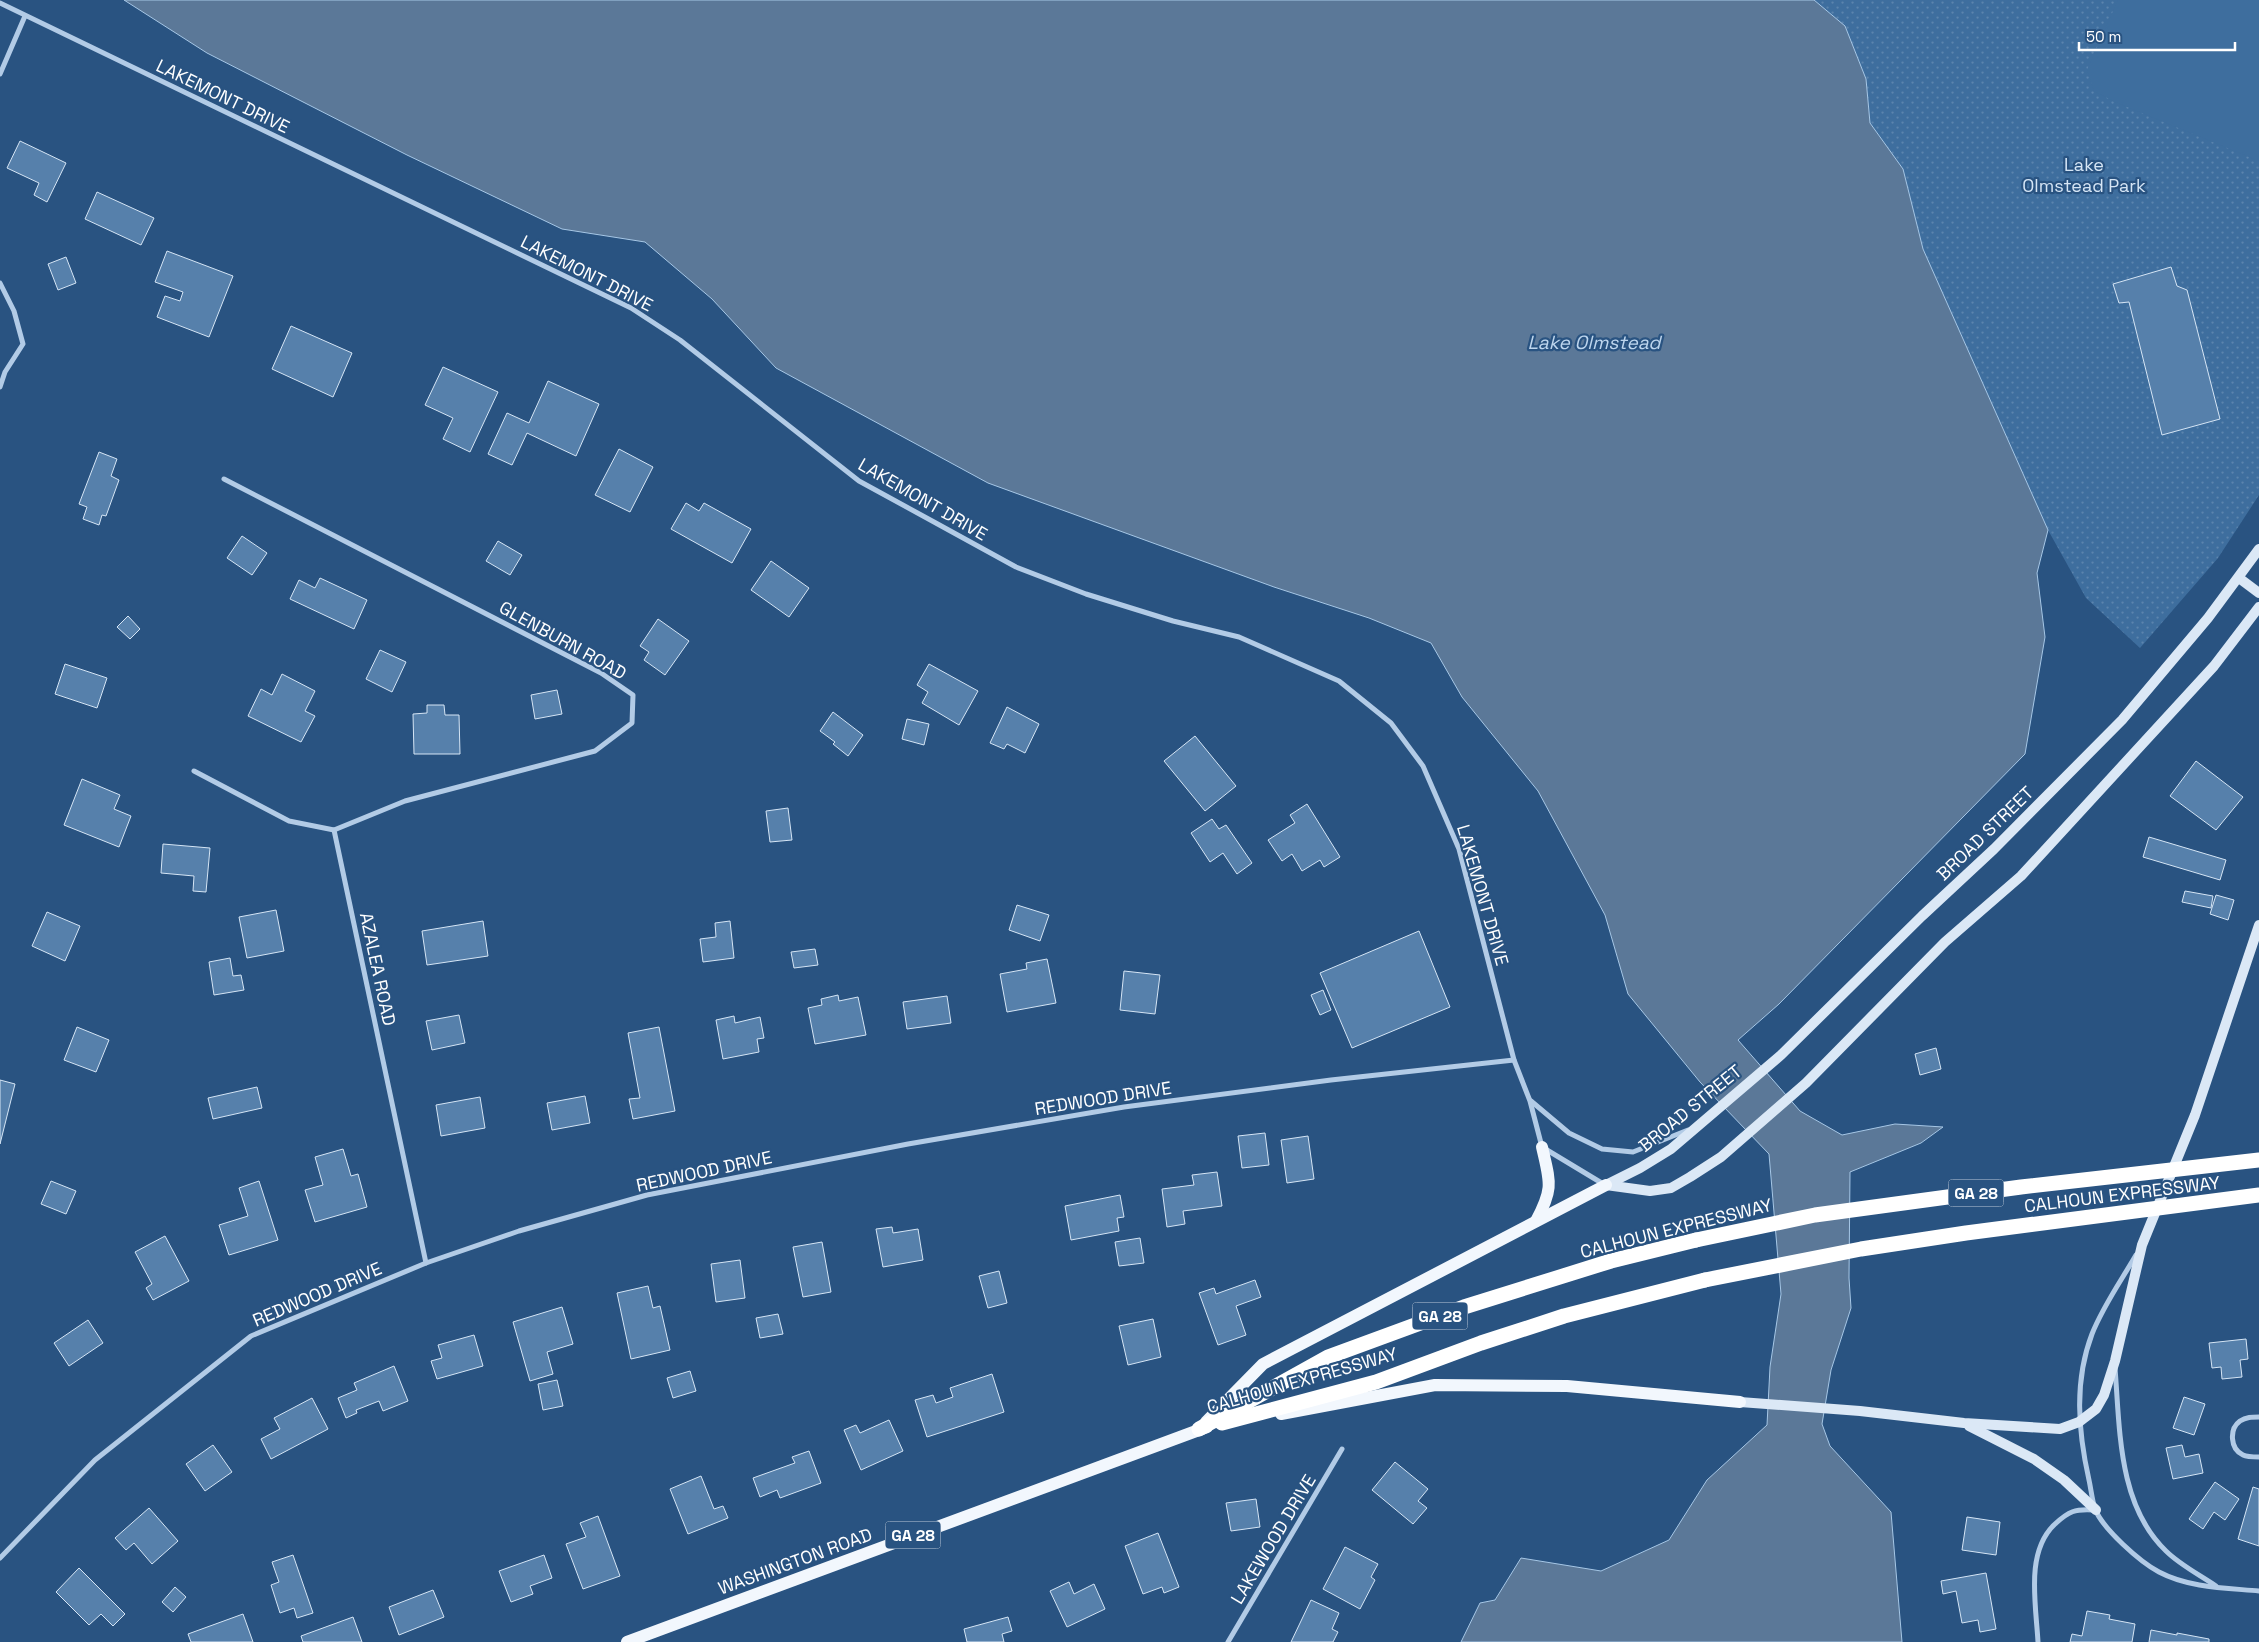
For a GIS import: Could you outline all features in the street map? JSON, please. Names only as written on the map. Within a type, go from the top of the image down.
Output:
[{"type":"highway","name":"CALHOUN EXPRESSWAY","points":[[1199,1429],[1328,1357],[1482,1301],[1612,1261],[1696,1240],[1815,1215],[2031,1186],[2259,1160]]},
{"type":"highway","name":"CALHOUN EXPRESSWAY","points":[[1199,1429],[1376,1382],[1481,1343],[1564,1316],[1705,1280],[1861,1249],[1966,1232],[2259,1195]]},
{"type":"main road","name":"BROAD STREET","points":[[1606,1185],[1640,1168],[1671,1148],[1781,1054],[1922,916],[1994,849],[2122,720],[2239,578],[2259,549]]},
{"type":"main road","points":[[2239,578],[2259,593]]},
{"type":"main road","points":[[1199,1429],[1263,1364],[1536,1221],[1606,1185],[1650,1191],[1670,1188],[1721,1157],[1806,1083],[1945,942],[2021,876],[2214,666],[2259,607]]},
{"type":"main road","points":[[1740,1402],[1860,1410],[1964,1423],[2060,1429],[2079,1422],[2096,1408],[2104,1395],[2115,1361],[2142,1245],[2195,1115],[2259,925]]},
{"type":"main road","points":[[1536,1221],[1550,1191],[1550,1180],[1542,1147]]},
{"type":"main road","name":"WASHINGTON ROAD","points":[[627,1642],[1199,1429],[1435,1385],[1566,1386],[1740,1402]]},
{"type":"main road","points":[[1964,1423],[2034,1459],[2064,1480],[2096,1510]]},
{"type":"street","name":"LAKEMONT DRIVE","points":[[0,3],[631,308],[680,340],[859,481],[1016,567],[1086,594],[1173,621],[1238,637],[1339,681],[1391,723],[1423,766],[1459,849],[1514,1060],[1530,1101],[1542,1147]]},
{"type":"street","points":[[0,74],[25,16]]},
{"type":"street","points":[[0,283],[14,312],[23,344],[5,372],[0,387]]},
{"type":"street","name":"GLENBURN ROAD","points":[[224,479],[601,673],[633,695],[632,723],[595,751],[405,801],[334,830]]},
{"type":"street","points":[[194,771],[289,821],[334,830]]},
{"type":"street","name":"AZALEA ROAD","points":[[334,830],[426,1263]]},
{"type":"street","name":"REDWOOD DRIVE","points":[[0,1558],[95,1460],[251,1336],[426,1263],[519,1231],[647,1195],[908,1144],[1124,1107],[1332,1080],[1514,1060]]},
{"type":"street","name":"LAKEMONT DRIVE","points":[[1530,1101],[1569,1133],[1602,1149],[1633,1152],[1697,1126]]},
{"type":"street","points":[[1542,1147],[1606,1185]]},
{"type":"street","points":[[2142,1245],[2100,1316],[2092,1335],[2080,1389],[2079,1422],[2096,1510],[2111,1532],[2137,1558],[2160,1573],[2184,1582],[2219,1588],[2259,1591]]},
{"type":"street","points":[[2115,1361],[2121,1442],[2132,1500],[2142,1522],[2167,1552],[2219,1588]]},
{"type":"street","points":[[2259,1417],[2248,1417],[2238,1422],[2232,1430],[2232,1440],[2242,1455],[2259,1457]]},
{"type":"street","name":"LAKEWOOD DRIVE","points":[[1228,1642],[1342,1450]]},
{"type":"street","points":[[2038,1642],[2035,1567],[2039,1546],[2048,1530],[2063,1516],[2078,1509],[2096,1510]]},
{"type":"green space","name":"Lake Olmstead Park","points":[[1814,0],[2259,0],[2259,495],[2218,558],[2140,648],[2086,598],[2048,530],[1923,249],[1903,169],[1870,123],[1866,79],[1845,26]]},
{"type":"green space","points":[[2118,0],[2259,0],[2259,161],[2115,102],[2094,91],[2087,70]]},
{"type":"water","name":"Lake Olmstead","points":[[124,0],[1814,0],[1845,26],[1866,79],[1870,123],[1903,169],[1923,249],[2048,530],[2037,573],[2045,637],[2025,754],[1779,1004],[1738,1040],[1800,1111],[1842,1135],[1895,1124],[1943,1127],[1921,1143],[1850,1172],[1849,1278],[1851,1308],[1831,1370],[1822,1424],[1830,1446],[1891,1512],[1902,1642],[1461,1642],[1480,1603],[1495,1600],[1521,1558],[1601,1571],[1669,1540],[1707,1480],[1767,1425],[1770,1367],[1781,1294],[1769,1154],[1700,1082],[1628,994],[1605,915],[1538,791],[1462,697],[1431,643],[1369,618],[1274,587],[988,483],[776,368],[712,299],[645,242],[562,229],[407,155],[207,53]]},
{"type":"building","points":[[20,141],[66,163],[47,202],[34,195],[39,183],[7,168]]},
{"type":"building","points":[[97,192],[154,218],[141,245],[85,219]]},
{"type":"building","points":[[167,251],[233,276],[209,337],[157,317],[165,296],[180,301],[183,292],[155,282]]},
{"type":"building","points":[[66,257],[76,283],[58,290],[48,264]]},
{"type":"building","points":[[2171,267],[2177,286],[2187,290],[2220,419],[2162,435],[2129,302],[2119,303],[2113,284]]},
{"type":"building","points":[[291,326],[352,353],[333,397],[272,369]]},
{"type":"building","points":[[443,367],[498,392],[470,452],[443,439],[453,418],[425,405]]},
{"type":"building","points":[[548,381],[599,404],[576,456],[527,433],[512,465],[488,454],[507,413],[529,423]]},
{"type":"building","points":[[619,449],[653,467],[630,512],[595,495]]},
{"type":"building","points":[[99,452],[117,459],[111,476],[119,480],[106,516],[102,515],[99,525],[83,519],[87,507],[79,504]]},
{"type":"building","points":[[686,503],[699,511],[704,503],[751,529],[732,563],[671,529]]},
{"type":"building","points":[[242,536],[267,553],[252,575],[227,558]]},
{"type":"building","points":[[498,541],[522,555],[510,575],[486,561]]},
{"type":"building","points":[[771,561],[809,588],[789,617],[751,590]]},
{"type":"building","points":[[320,578],[367,600],[354,629],[290,599],[299,580],[315,588]]},
{"type":"building","points":[[128,616],[140,629],[130,639],[117,627]]},
{"type":"building","points":[[658,619],[689,641],[665,675],[644,660],[649,652],[640,646]]},
{"type":"building","points":[[380,650],[406,662],[392,692],[366,679]]},
{"type":"building","points":[[65,664],[107,678],[97,708],[55,694]]},
{"type":"building","points":[[929,664],[978,691],[959,725],[922,703],[928,692],[917,685]]},
{"type":"building","points":[[282,674],[315,691],[305,711],[315,716],[301,742],[248,716],[261,689],[272,695]]},
{"type":"building","points":[[557,690],[562,714],[535,719],[531,695]]},
{"type":"building","points":[[427,705],[444,705],[445,715],[459,715],[460,754],[414,754],[413,714],[427,713]]},
{"type":"building","points":[[1007,707],[1039,724],[1025,753],[1007,744],[1004,749],[990,743]]},
{"type":"building","points":[[833,712],[863,735],[848,756],[833,744],[835,742],[820,731]]},
{"type":"building","points":[[907,719],[929,724],[924,745],[902,739]]},
{"type":"building","points":[[1195,736],[1236,786],[1205,811],[1164,761]]},
{"type":"building","points":[[2196,761],[2243,797],[2216,830],[2170,796]]},
{"type":"building","points":[[82,779],[120,795],[114,809],[131,816],[119,847],[64,825]]},
{"type":"building","points":[[1307,804],[1340,857],[1324,867],[1320,860],[1302,871],[1292,854],[1282,861],[1268,840],[1295,823],[1290,815]]},
{"type":"building","points":[[788,808],[792,840],[770,842],[766,811]]},
{"type":"building","points":[[1212,819],[1219,829],[1226,825],[1252,863],[1237,874],[1223,853],[1210,862],[1191,833]]},
{"type":"building","points":[[2149,837],[2226,860],[2220,880],[2143,857]]},
{"type":"building","points":[[163,844],[210,848],[206,892],[193,891],[194,876],[161,873]]},
{"type":"building","points":[[2185,891],[2213,896],[2211,908],[2182,902]]},
{"type":"building","points":[[2216,895],[2234,900],[2228,920],[2210,914]]},
{"type":"building","points":[[1017,905],[1049,915],[1040,941],[1009,930]]},
{"type":"building","points":[[276,910],[284,951],[247,958],[239,917]]},
{"type":"building","points":[[47,912],[80,926],[65,961],[32,946]]},
{"type":"building","points":[[483,921],[488,956],[427,965],[422,931]]},
{"type":"building","points":[[730,921],[734,958],[703,962],[700,939],[716,937],[715,923]]},
{"type":"building","points":[[1419,931],[1450,1007],[1352,1048],[1320,973]]},
{"type":"building","points":[[815,949],[818,965],[794,968],[791,952]]},
{"type":"building","points":[[230,958],[233,976],[241,975],[244,990],[214,995],[209,962]]},
{"type":"building","points":[[1047,959],[1056,1003],[1007,1012],[1000,974],[1027,969],[1026,963]]},
{"type":"building","points":[[1124,971],[1160,975],[1155,1014],[1120,1010]]},
{"type":"building","points":[[1323,990],[1331,1010],[1320,1015],[1311,995]]},
{"type":"building","points":[[838,995],[839,1001],[858,997],[866,1035],[815,1044],[808,1008],[822,1005],[821,999]]},
{"type":"building","points":[[947,996],[951,1023],[907,1029],[903,1002]]},
{"type":"building","points":[[459,1015],[465,1043],[432,1050],[426,1021]]},
{"type":"building","points":[[734,1016],[735,1023],[760,1017],[764,1038],[757,1039],[759,1052],[723,1059],[716,1020]]},
{"type":"building","points":[[77,1027],[109,1040],[96,1072],[64,1060]]},
{"type":"building","points":[[659,1027],[675,1111],[633,1119],[629,1099],[640,1098],[628,1033]]},
{"type":"building","points":[[1936,1048],[1941,1069],[1920,1075],[1915,1054]]},
{"type":"building","points":[[0,1080],[15,1084],[0,1144]]},
{"type":"building","points":[[257,1087],[262,1108],[213,1119],[208,1098]]},
{"type":"building","points":[[585,1096],[590,1123],[552,1130],[547,1103]]},
{"type":"building","points":[[480,1097],[485,1128],[441,1136],[436,1105]]},
{"type":"building","points":[[1265,1133],[1269,1165],[1242,1168],[1238,1136]]},
{"type":"building","points":[[1308,1136],[1314,1179],[1287,1183],[1281,1140]]},
{"type":"building","points":[[343,1149],[351,1176],[358,1174],[367,1207],[315,1222],[305,1190],[323,1185],[315,1157]]},
{"type":"building","points":[[1217,1172],[1222,1206],[1183,1211],[1185,1224],[1167,1227],[1162,1189],[1194,1185],[1192,1175]]},
{"type":"building","points":[[51,1181],[76,1191],[66,1214],[41,1204]]},
{"type":"building","points":[[259,1181],[278,1240],[229,1255],[219,1225],[248,1216],[239,1188]]},
{"type":"building","points":[[1120,1195],[1124,1217],[1117,1218],[1119,1231],[1071,1240],[1065,1206]]},
{"type":"building","points":[[892,1227],[893,1233],[918,1229],[923,1260],[883,1267],[876,1229]]},
{"type":"building","points":[[165,1236],[189,1281],[153,1300],[146,1288],[152,1284],[135,1252]]},
{"type":"building","points":[[1140,1238],[1144,1263],[1119,1266],[1115,1242]]},
{"type":"building","points":[[822,1242],[831,1292],[803,1297],[793,1247]]},
{"type":"building","points":[[740,1260],[745,1298],[716,1302],[711,1264]]},
{"type":"building","points":[[999,1271],[1007,1303],[988,1308],[979,1276]]},
{"type":"building","points":[[1255,1280],[1261,1297],[1236,1306],[1246,1335],[1218,1345],[1199,1293],[1214,1288],[1216,1294]]},
{"type":"building","points":[[648,1286],[653,1308],[660,1306],[670,1350],[631,1359],[617,1293]]},
{"type":"building","points":[[562,1307],[573,1344],[547,1352],[553,1374],[530,1381],[513,1322]]},
{"type":"building","points":[[778,1314],[783,1334],[760,1338],[756,1318]]},
{"type":"building","points":[[1153,1319],[1161,1357],[1128,1365],[1119,1326]]},
{"type":"building","points":[[88,1320],[103,1343],[69,1366],[54,1343]]},
{"type":"building","points":[[474,1335],[483,1366],[437,1379],[431,1361],[442,1358],[438,1345]]},
{"type":"building","points":[[2246,1339],[2248,1359],[2240,1360],[2242,1377],[2222,1379],[2221,1367],[2212,1368],[2209,1343]]},
{"type":"building","points":[[394,1366],[408,1401],[383,1411],[379,1401],[356,1410],[357,1413],[346,1418],[338,1398],[357,1390],[354,1383]]},
{"type":"building","points":[[690,1371],[696,1391],[673,1398],[667,1378]]},
{"type":"building","points":[[992,1374],[1004,1412],[927,1437],[915,1400],[933,1395],[936,1403],[953,1397],[950,1388]]},
{"type":"building","points":[[557,1380],[563,1406],[543,1410],[538,1384]]},
{"type":"building","points":[[2184,1397],[2205,1404],[2194,1435],[2173,1428]]},
{"type":"building","points":[[312,1398],[328,1429],[271,1459],[261,1439],[280,1429],[274,1418]]},
{"type":"building","points":[[889,1420],[903,1451],[861,1470],[844,1430],[856,1425],[860,1433]]},
{"type":"building","points":[[213,1445],[232,1472],[205,1491],[186,1464]]},
{"type":"building","points":[[2182,1445],[2185,1457],[2199,1454],[2203,1473],[2173,1479],[2166,1448]]},
{"type":"building","points":[[809,1451],[821,1483],[780,1498],[777,1490],[760,1497],[753,1478],[795,1463],[792,1457]]},
{"type":"building","points":[[1395,1462],[1428,1489],[1418,1501],[1427,1508],[1413,1524],[1372,1490]]},
{"type":"building","points":[[701,1476],[714,1509],[723,1506],[728,1518],[688,1534],[670,1489]]},
{"type":"building","points":[[2215,1482],[2239,1499],[2225,1520],[2214,1512],[2203,1529],[2189,1519]]},
{"type":"building","points":[[2253,1487],[2259,1489],[2259,1546],[2238,1539]]},
{"type":"building","points":[[1256,1499],[1260,1527],[1231,1531],[1226,1503]]},
{"type":"building","points":[[149,1508],[178,1541],[152,1564],[134,1543],[126,1550],[115,1538]]},
{"type":"building","points":[[598,1516],[620,1576],[583,1589],[566,1544],[586,1537],[580,1523]]},
{"type":"building","points":[[1967,1517],[2000,1522],[1996,1555],[1962,1550]]},
{"type":"building","points":[[1158,1533],[1179,1587],[1164,1593],[1162,1587],[1143,1594],[1125,1546]]},
{"type":"building","points":[[1345,1547],[1378,1564],[1371,1577],[1375,1580],[1360,1609],[1323,1589]]},
{"type":"building","points":[[293,1555],[313,1613],[297,1618],[294,1608],[280,1613],[271,1585],[279,1582],[272,1562]]},
{"type":"building","points":[[544,1555],[552,1578],[530,1586],[533,1594],[511,1602],[499,1571]]},
{"type":"building","points":[[79,1568],[125,1614],[113,1626],[101,1614],[89,1625],[56,1592]]},
{"type":"building","points":[[1986,1573],[1996,1629],[1980,1632],[1978,1620],[1962,1623],[1956,1591],[1943,1594],[1941,1581]]},
{"type":"building","points":[[1069,1582],[1074,1594],[1094,1584],[1105,1609],[1067,1627],[1050,1591]]},
{"type":"building","points":[[175,1587],[186,1597],[173,1612],[162,1602]]},
{"type":"building","points":[[433,1590],[444,1617],[399,1635],[389,1607]]},
{"type":"building","points":[[1311,1600],[1339,1613],[1332,1629],[1338,1632],[1333,1642],[1291,1642]]},
{"type":"building","points":[[2087,1611],[2110,1615],[2109,1619],[2135,1624],[2132,1642],[2070,1642],[2072,1634],[2082,1636]]},
{"type":"building","points":[[243,1614],[253,1642],[191,1642],[188,1634]]},
{"type":"building","points":[[353,1617],[362,1642],[303,1642],[301,1636]]},
{"type":"building","points":[[1008,1617],[1012,1631],[1002,1634],[1004,1642],[967,1642],[964,1629]]},
{"type":"building","points":[[2151,1630],[2209,1639],[2209,1642],[2149,1642]]}]
